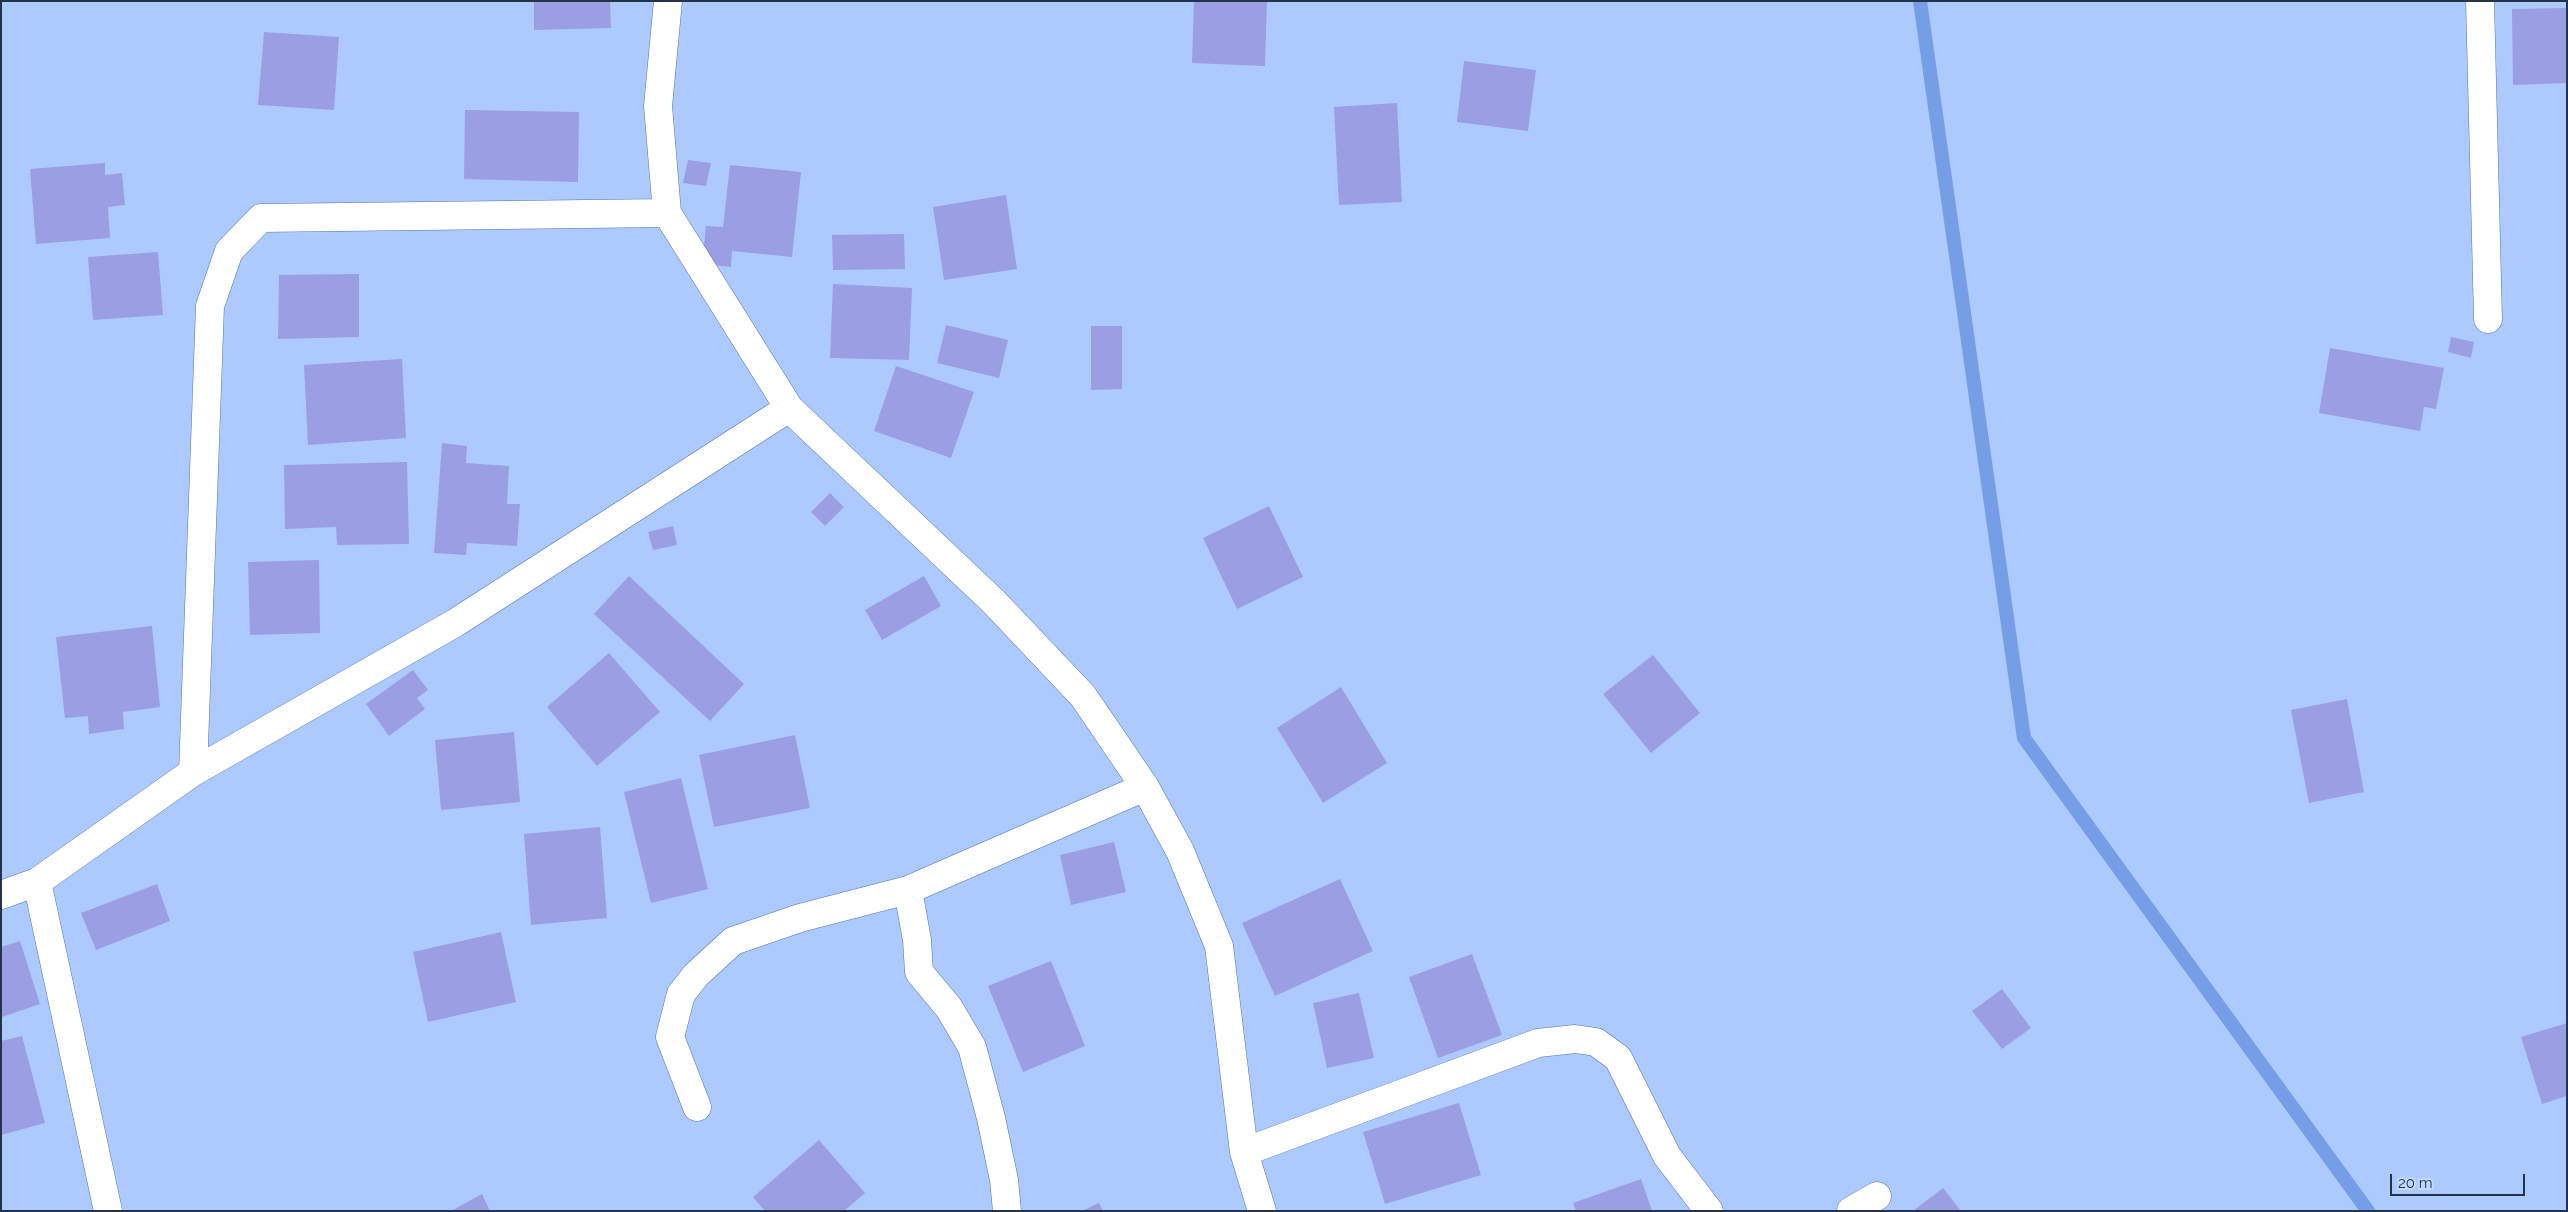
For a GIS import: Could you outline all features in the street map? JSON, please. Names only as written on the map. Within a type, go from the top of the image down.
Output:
[{"type":"street","points":[[668,1],[658,106],[667,213],[789,408],[994,602],[1083,696],[1145,787],[1180,851],[1219,946],[1244,1152],[1262,1211]]},
{"type":"street","points":[[2480,1],[2488,319]]},
{"type":"street","points":[[193,772],[210,306],[228,251],[261,218],[667,213]]},
{"type":"street","points":[[1,895],[37,882],[193,772],[455,623],[789,408]]},
{"type":"street","points":[[697,1107],[670,1037],[681,994],[696,975],[733,941],[800,918],[908,890],[1145,787]]},
{"type":"street","points":[[37,882],[108,1211]]},
{"type":"street","points":[[908,890],[917,940],[920,972],[948,1008],[972,1047],[993,1127],[1004,1180],[1007,1211]]},
{"type":"street","points":[[1244,1152],[1538,1043],[1575,1039],[1596,1042],[1618,1058],[1667,1156],[1709,1211]]},
{"type":"street","points":[[1851,1211],[1878,1196]]},
{"type":"building","points":[[534,1],[610,1],[611,28],[534,30]]},
{"type":"building","points":[[1194,1],[1267,1],[1265,66],[1192,63]]},
{"type":"building","points":[[2567,8],[2567,83],[2513,85],[2512,9]]},
{"type":"building","points":[[264,32],[339,37],[334,110],[258,105]]},
{"type":"building","points":[[1464,61],[1536,70],[1528,131],[1457,122]]},
{"type":"building","points":[[1397,103],[1402,202],[1339,205],[1334,107]]},
{"type":"building","points":[[465,110],[579,112],[578,182],[464,179]]},
{"type":"building","points":[[688,160],[711,163],[706,186],[683,183]]},
{"type":"building","points":[[105,163],[105,175],[122,173],[125,205],[108,207],[110,238],[36,244],[30,169]]},
{"type":"building","points":[[730,165],[801,172],[792,257],[732,251],[731,267],[702,264],[706,226],[723,227]]},
{"type":"building","points":[[1006,195],[1017,269],[944,280],[933,207]]},
{"type":"building","points":[[904,234],[905,269],[833,270],[832,235]]},
{"type":"building","points":[[158,252],[163,315],[93,320],[88,257]]},
{"type":"building","points":[[359,274],[359,337],[278,339],[279,275]]},
{"type":"building","points":[[833,284],[912,288],[909,360],[830,358]]},
{"type":"building","points":[[946,325],[1008,340],[999,378],[937,363]]},
{"type":"building","points":[[1091,326],[1122,326],[1122,389],[1091,390]]},
{"type":"building","points":[[2451,337],[2474,342],[2471,358],[2448,352]]},
{"type":"building","points":[[2330,348],[2444,368],[2436,409],[2424,407],[2420,431],[2319,413]]},
{"type":"building","points":[[402,359],[406,438],[308,445],[304,365]]},
{"type":"building","points":[[896,366],[974,392],[951,458],[874,431]]},
{"type":"building","points":[[442,443],[467,446],[466,463],[509,466],[507,504],[520,504],[517,546],[467,543],[466,555],[434,553]]},
{"type":"building","points":[[407,462],[409,544],[337,545],[336,527],[285,529],[284,465]]},
{"type":"building","points":[[830,493],[844,507],[825,526],[811,512]]},
{"type":"building","points":[[1269,506],[1303,577],[1237,609],[1203,538]]},
{"type":"building","points":[[673,526],[677,545],[653,550],[648,532]]},
{"type":"building","points":[[319,560],[320,633],[250,635],[248,562]]},
{"type":"building","points":[[629,576],[744,684],[710,721],[594,614]]},
{"type":"building","points":[[924,576],[941,606],[882,640],[865,610]]},
{"type":"building","points":[[152,626],[160,707],[123,712],[124,729],[89,734],[88,716],[65,718],[56,637]]},
{"type":"building","points":[[609,653],[660,712],[597,766],[547,707]]},
{"type":"building","points":[[1653,655],[1700,713],[1651,753],[1603,694]]},
{"type":"building","points":[[413,670],[428,690],[417,698],[425,709],[389,736],[366,704]]},
{"type":"building","points":[[1341,687],[1387,763],[1323,803],[1277,728]]},
{"type":"building","points":[[2347,699],[2364,792],[2309,803],[2291,710]]},
{"type":"building","points":[[514,732],[520,802],[441,810],[435,740]]},
{"type":"building","points":[[795,735],[810,808],[714,827],[699,755]]},
{"type":"building","points":[[681,778],[708,889],[651,903],[624,792]]},
{"type":"building","points":[[600,827],[607,918],[531,925],[524,834]]},
{"type":"building","points":[[1114,842],[1126,892],[1071,905],[1060,855]]},
{"type":"building","points":[[1340,879],[1373,951],[1275,996],[1242,923]]},
{"type":"building","points":[[157,884],[170,921],[96,950],[81,913]]},
{"type":"building","points":[[501,932],[516,1002],[428,1022],[413,952]]},
{"type":"building","points":[[20,941],[40,1004],[2,1017],[1,947]]},
{"type":"building","points":[[1472,954],[1502,1035],[1438,1058],[1409,977]]},
{"type":"building","points":[[1051,961],[1085,1046],[1023,1072],[988,986]]},
{"type":"building","points":[[2002,989],[2031,1028],[2002,1049],[1972,1011]]},
{"type":"building","points":[[1359,993],[1374,1058],[1327,1068],[1313,1003]]},
{"type":"building","points":[[2567,1023],[2567,1096],[2542,1104],[2521,1037]]},
{"type":"building","points":[[22,1036],[45,1123],[1,1135],[1,1041]]},
{"type":"building","points":[[1459,1103],[1481,1175],[1385,1204],[1363,1132]]},
{"type":"building","points":[[819,1140],[865,1193],[844,1211],[765,1211],[753,1197]]},
{"type":"building","points":[[1641,1179],[1652,1211],[1576,1211],[1573,1203]]},
{"type":"building","points":[[1943,1188],[1961,1211],[1913,1211]]},
{"type":"building","points":[[482,1194],[490,1211],[451,1211]]},
{"type":"building","points":[[1099,1203],[1103,1211],[1082,1211]]},
{"type":"waterway","points":[[1920,1],[2024,738],[2368,1211]]}]
